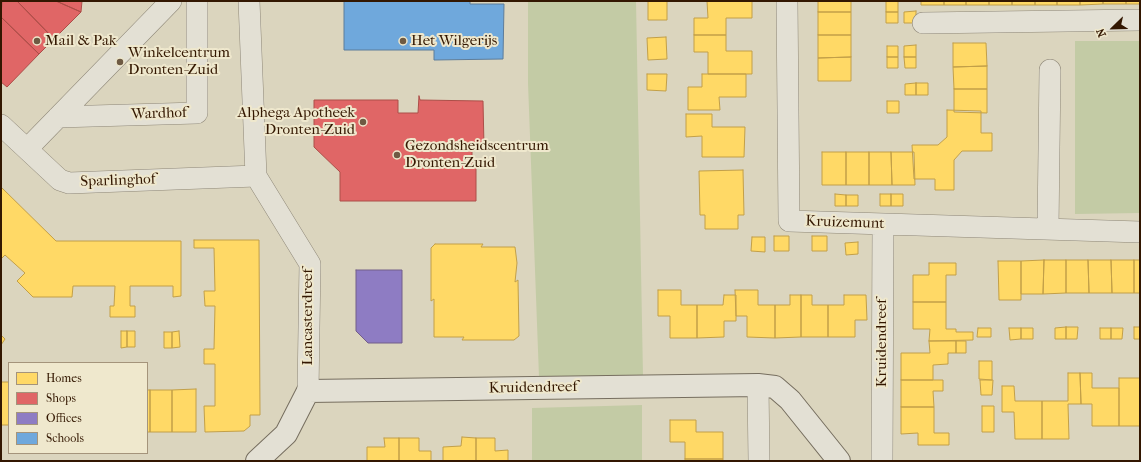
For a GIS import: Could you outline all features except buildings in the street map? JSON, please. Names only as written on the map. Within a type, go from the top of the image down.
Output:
[{"type":"street","points":[[27,149],[171,1]]},
{"type":"street","name":"Wardhof","points":[[58,117],[197,113],[197,1]]},
{"type":"street","name":"Lancasterdreef","points":[[250,1],[256,176],[310,264],[308,391],[286,434],[257,461]]},
{"type":"street","name":"Kruizemunt","points":[[787,1],[789,221],[1140,232]]},
{"type":"street","points":[[923,23],[1140,20]]},
{"type":"street","points":[[1048,228],[1050,70]]},
{"type":"street","name":"Sparlinghof","points":[[1,125],[60,180],[69,183],[256,176]]},
{"type":"street","name":"Kruidendreef","points":[[882,461],[883,224]]},
{"type":"street","points":[[758,385],[759,461]]},
{"type":"street","name":"Kruidendreef","points":[[308,391],[758,385],[775,387],[790,400],[839,461]]},
{"type":"green space","points":[[528,1],[636,1],[643,376],[539,377],[528,83]]},
{"type":"green space","points":[[1075,41],[1140,41],[1140,213],[1075,214]]},
{"type":"green space","points":[[642,405],[642,461],[532,461],[532,408]]},
{"type":"place","name":"Mail & Pak","points":[[37,41]]},
{"type":"place","name":"Het Wilgerijs","points":[[403,41]]},
{"type":"place","name":"Winkelcentrum Dronten-Zuid","points":[[120,62]]},
{"type":"place","name":"Alphega Apotheek Dronten-Zuid","points":[[363,122]]},
{"type":"place","name":"Gezondsheidscentrum Dronten-Zuid","points":[[397,155]]}]
